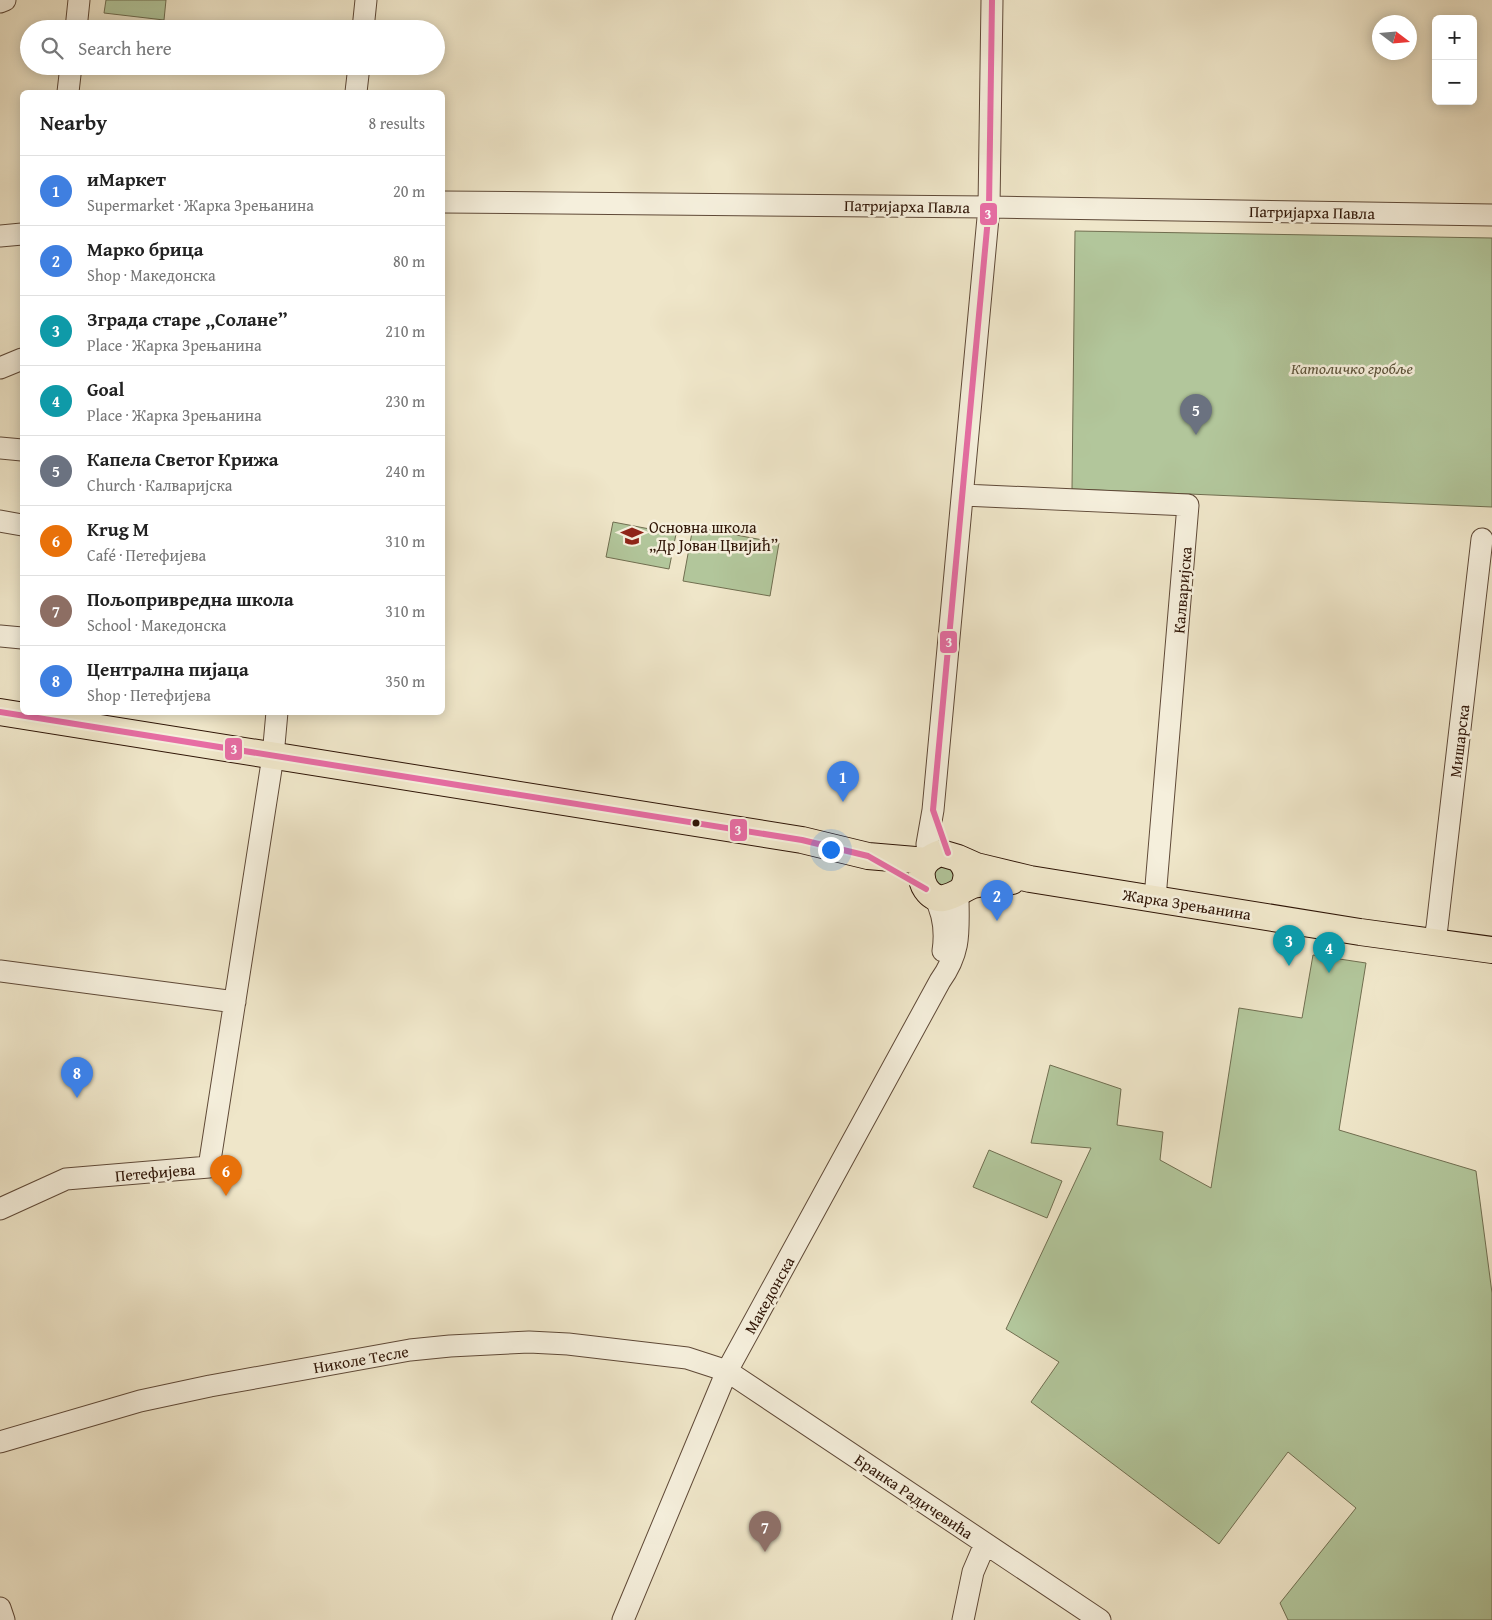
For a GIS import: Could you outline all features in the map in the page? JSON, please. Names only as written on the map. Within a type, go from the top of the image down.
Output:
[{"type":"main road","name":"Жарка Зрењанина","points":[[0,712],[802,840],[868,856],[945,892],[975,885],[1030,879]]},
{"type":"main road","name":"Жарка Зрењанина","points":[[868,856],[941,858],[1030,879],[1360,932],[1492,950]]},
{"type":"main road","points":[[941,858],[966,870],[965,884],[945,892],[923,884],[922,872],[941,858]]},
{"type":"street","points":[[0,2],[5,0]]},
{"type":"street","points":[[77,20],[79,0]]},
{"type":"street","points":[[364,20],[366,0]]},
{"type":"street","points":[[941,858],[933,810],[989,207],[992,0]]},
{"type":"street","points":[[68,90],[70,75]]},
{"type":"street","points":[[356,90],[358,75]]},
{"type":"street","name":"Патријарха Павла","points":[[445,202],[989,207],[1492,215]]},
{"type":"street","points":[[0,236],[20,234]]},
{"type":"street","points":[[0,368],[20,360]]},
{"type":"street","points":[[0,448],[20,450]]},
{"type":"street","name":"Калваријска","points":[[963,496],[1188,506],[1155,898]]},
{"type":"street","points":[[0,521],[20,525]]},
{"type":"street","name":"Мишарска","points":[[1434,942],[1482,539]]},
{"type":"street","points":[[0,636],[20,638]]},
{"type":"street","name":"Петефијева","points":[[0,1209],[66,1179],[210,1167],[273,756],[277,715]]},
{"type":"street","name":"Македонска","points":[[623,1620],[727,1371],[940,981],[939,968],[944,942],[944,924],[940,906],[945,892]]},
{"type":"street","points":[[0,971],[235,1002]]},
{"type":"street","name":"Николе Тесле","points":[[0,1442],[140,1401],[410,1350],[450,1346],[520,1342],[568,1344],[687,1358],[727,1371]]},
{"type":"street","name":"Бранка Радичевића","points":[[727,1371],[1100,1620]]},
{"type":"street","points":[[963,1620],[973,1572],[985,1544]]},
{"type":"street","points":[[0,1608],[4,1620]]},
{"type":"green space","points":[[106,0],[166,0],[164,20],[104,13]]},
{"type":"green space","name":"Католичко гробље","points":[[1075,231],[1492,238],[1492,507],[1072,489]]},
{"type":"green space","points":[[613,522],[676,534],[669,569],[606,557]]},
{"type":"green space","points":[[693,527],[779,543],[770,596],[683,581]]},
{"type":"green space","points":[[942,865],[953,868],[955,883],[938,887],[933,873]]},
{"type":"green space","points":[[1313,955],[1366,963],[1339,1130],[1476,1171],[1492,1293],[1492,1620],[1288,1620],[1280,1603],[1356,1508],[1288,1452],[1219,1544],[1031,1402],[1059,1362],[1006,1329],[1091,1148],[1031,1143],[1050,1065],[1121,1089],[1117,1125],[1163,1132],[1160,1160],[1211,1188],[1239,1008],[1302,1018]]},
{"type":"green space","points":[[989,1150],[1062,1181],[1047,1218],[973,1187]]},
{"type":"transit line","name":"3","points":[[948,853],[933,810],[989,207],[992,0]]},
{"type":"transit line","name":"3","points":[[0,712],[802,840],[868,856],[926,889]]},
{"type":"place","name":"Капела Светог Крижа","points":[[1196,435]]},
{"type":"place","name":"Основна школа „Др Јован Цвијић”","points":[[632,536]]},
{"type":"place","name":"иМаркет","points":[[843,802]]},
{"type":"place","name":"Марко брица","points":[[997,921]]},
{"type":"place","name":"Зграда старе „Солане”","points":[[1289,966]]},
{"type":"place","name":"Goal","points":[[1329,973]]},
{"type":"place","name":"Централна пијаца","points":[[77,1098]]},
{"type":"place","name":"Krug M","points":[[226,1196]]},
{"type":"place","name":"Пољопривредна школа","points":[[765,1552]]}]
